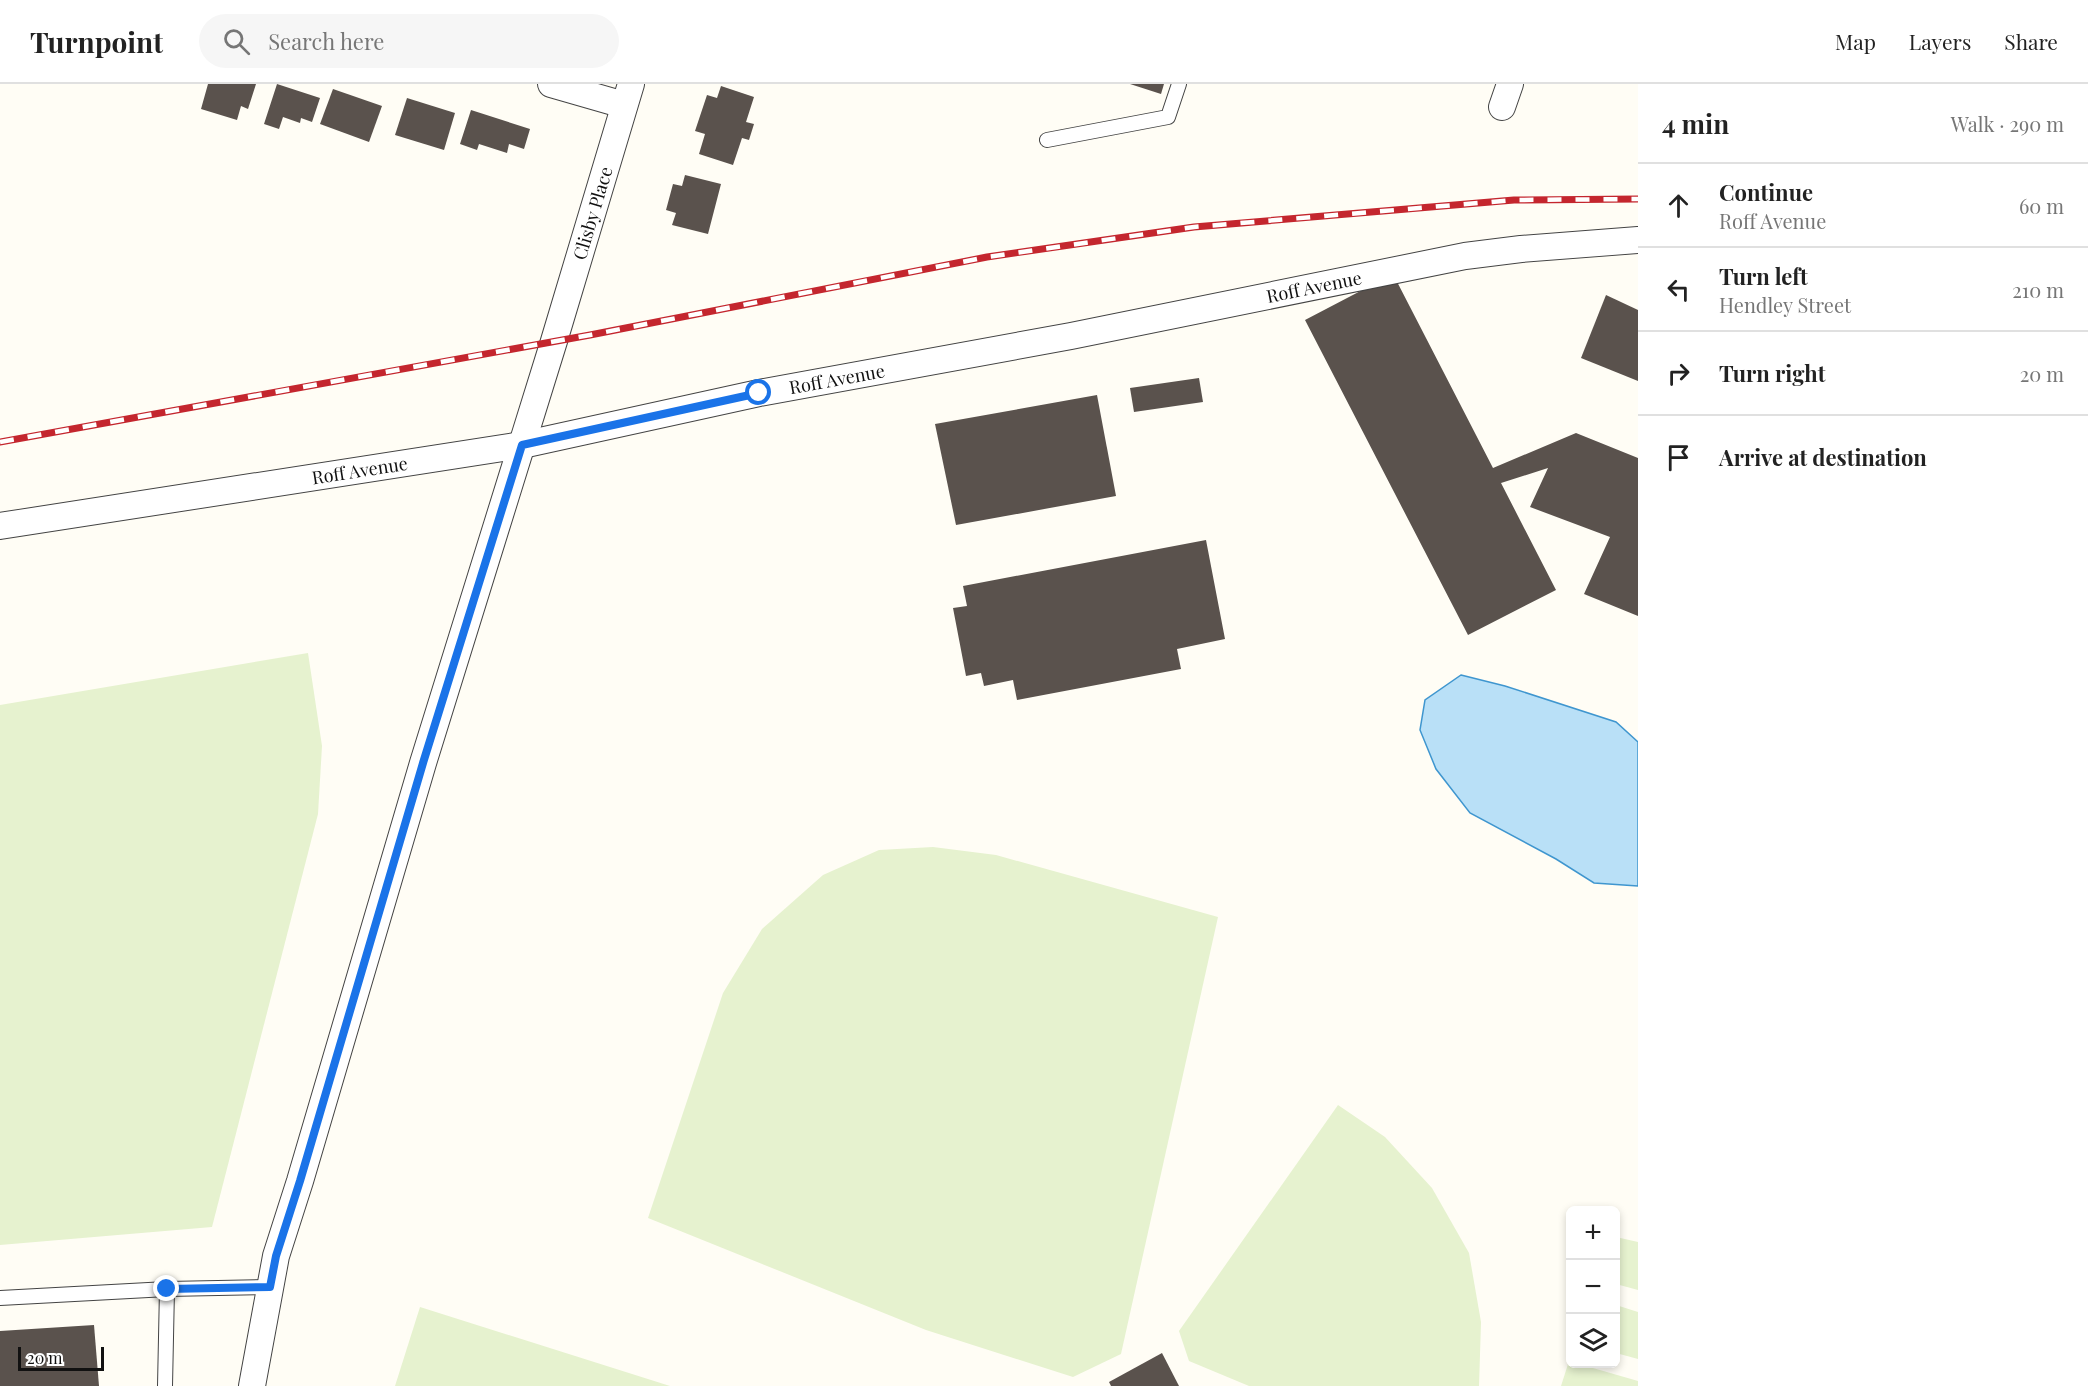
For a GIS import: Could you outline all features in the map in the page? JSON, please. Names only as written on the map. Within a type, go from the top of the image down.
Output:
[{"type":"street","points":[[550,84],[627,94]]},
{"type":"street","name":"Clisby Place","points":[[252,1386],[276,1256],[423,763],[554,341],[627,94]]},
{"type":"street","name":"Roff Avenue","points":[[0,526],[522,445],[759,393],[1071,336],[1465,256],[1521,249],[1638,240]]},
{"type":"lane","points":[[1047,140],[1168,117],[1179,84]]},
{"type":"lane","points":[[0,1298],[167,1289],[270,1287]]},
{"type":"lane","points":[[165,1386],[167,1289]]},
{"type":"green space","points":[[308,653],[322,746],[318,814],[212,1227],[0,1245],[0,705]]},
{"type":"green space","points":[[933,847],[996,855],[1218,917],[1121,1354],[1073,1377],[926,1330],[648,1218],[723,993],[762,929],[823,875],[879,850]]},
{"type":"green space","points":[[1338,1105],[1385,1137],[1432,1188],[1469,1253],[1481,1322],[1479,1386],[1249,1386],[1189,1361],[1179,1331]]},
{"type":"green space","points":[[1620,1238],[1638,1242],[1638,1290],[1620,1285]]},
{"type":"green space","points":[[1620,1306],[1638,1312],[1638,1359],[1620,1354]]},
{"type":"green space","points":[[420,1307],[670,1386],[395,1386]]},
{"type":"green space","points":[[1567,1368],[1593,1368],[1638,1381],[1638,1386],[1561,1386]]},
{"type":"water","points":[[1461,675],[1505,686],[1616,722],[1638,742],[1638,886],[1594,883],[1556,859],[1470,813],[1436,769],[1420,730],[1425,700]]},
{"type":"building","points":[[208,84],[256,84],[248,109],[241,106],[237,120],[201,109]]},
{"type":"building","points":[[277,84],[320,98],[312,122],[301,118],[300,123],[283,117],[279,129],[264,124]]},
{"type":"building","points":[[1130,84],[1164,84],[1161,94]]},
{"type":"building","points":[[721,86],[754,97],[746,122],[754,124],[749,140],[742,138],[733,165],[699,154],[705,134],[695,131],[707,95],[717,98]]},
{"type":"building","points":[[333,89],[382,106],[369,142],[320,124]]},
{"type":"building","points":[[407,98],[455,113],[444,150],[395,135]]},
{"type":"building","points":[[471,110],[530,129],[524,149],[509,144],[507,153],[479,144],[477,150],[460,144]]},
{"type":"building","points":[[685,175],[721,184],[708,234],[672,225],[676,213],[666,210],[673,184],[682,186]]},
{"type":"building","points":[[1393,274],[1493,468],[1576,433],[1638,458],[1638,616],[1584,594],[1610,537],[1530,507],[1548,468],[1501,483],[1556,590],[1468,635],[1305,320]]},
{"type":"building","points":[[1606,295],[1638,310],[1638,381],[1581,358]]},
{"type":"building","points":[[1199,378],[1203,402],[1134,412],[1130,388]]},
{"type":"building","points":[[1097,395],[1116,496],[956,525],[935,424]]},
{"type":"building","points":[[1206,540],[1225,639],[1177,649],[1181,669],[1017,700],[1013,680],[984,686],[981,673],[966,676],[953,608],[967,606],[963,586]]},
{"type":"building","points":[[94,1325],[99,1386],[0,1386],[0,1331]]},
{"type":"building","points":[[1162,1353],[1179,1386],[1111,1386],[1109,1382]]},
{"type":"railway","points":[[0,442],[590,335],[987,257],[1194,227],[1514,200],[1638,199]]},
{"type":"route","points":[[167,1289],[270,1287],[276,1256],[423,763],[522,445],[759,393]]}]
